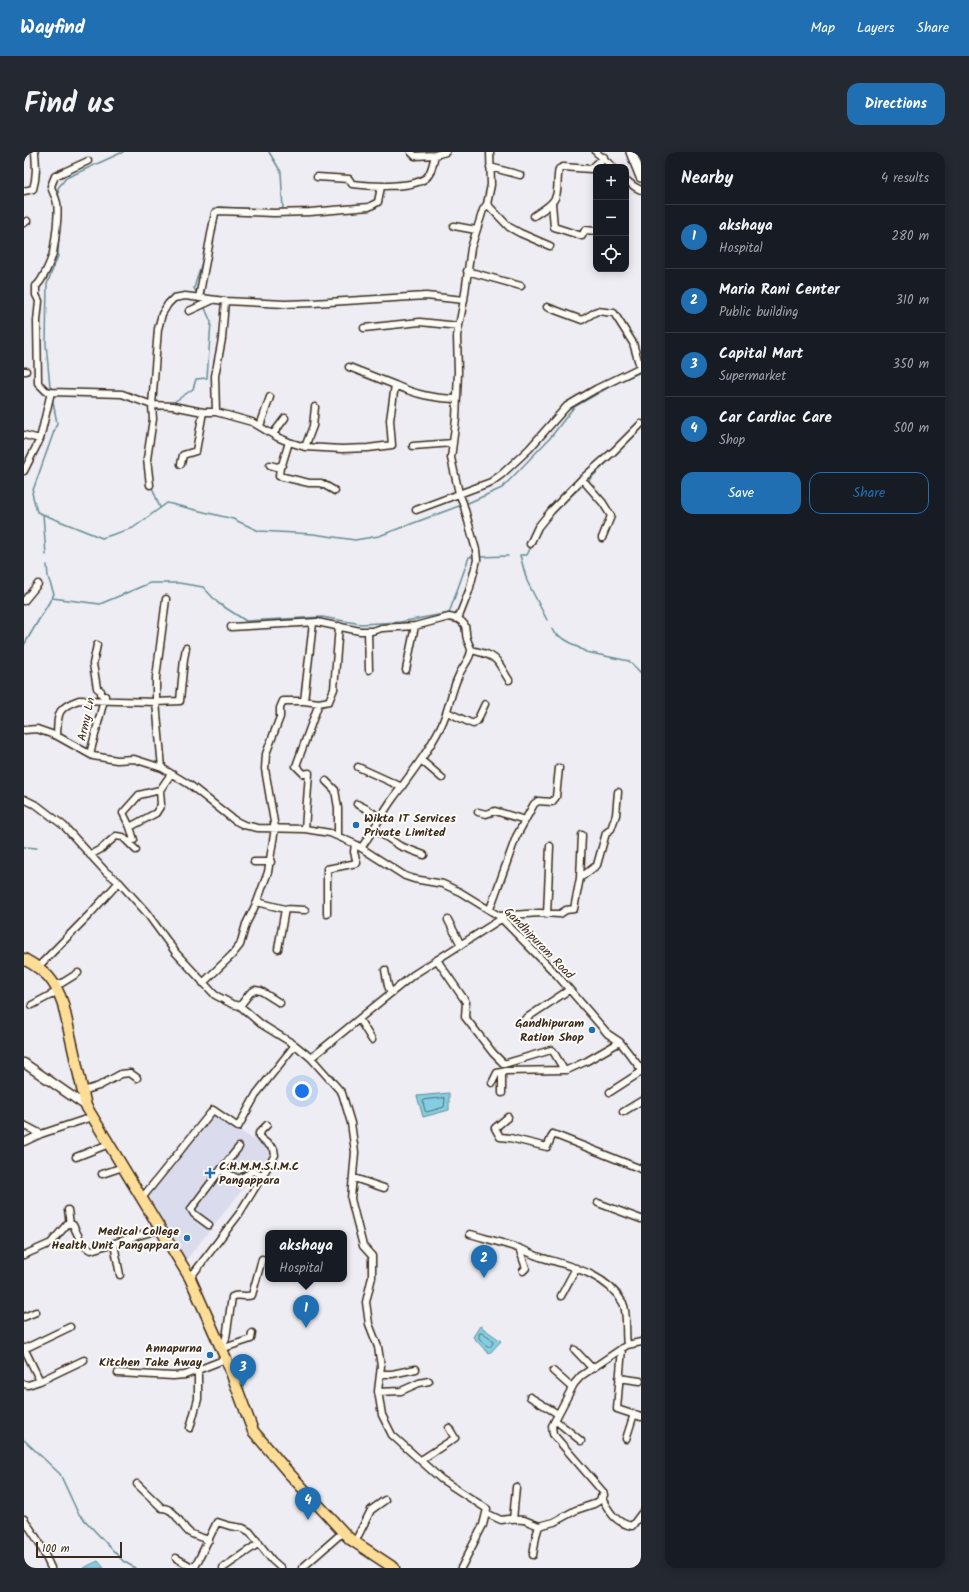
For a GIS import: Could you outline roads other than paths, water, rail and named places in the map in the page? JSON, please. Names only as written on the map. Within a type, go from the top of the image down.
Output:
[{"type":"main road","points":[[631,152],[641,177]]},
{"type":"main road","points":[[24,959],[38,967],[51,978],[57,988],[63,1004],[86,1106],[190,1278],[226,1359],[242,1404],[256,1435],[343,1532],[355,1542],[394,1568]]},
{"type":"street","points":[[24,191],[33,189],[37,167],[35,152]]},
{"type":"street","points":[[412,152],[415,156],[435,155],[446,152]]},
{"type":"street","points":[[458,619],[477,560],[476,550],[459,494],[451,458],[456,419],[457,336],[464,300],[467,271],[476,230],[483,210],[487,204],[491,185],[490,152]]},
{"type":"street","points":[[596,152],[604,157],[610,164]]},
{"type":"street","points":[[317,177],[349,179],[352,184],[381,187],[418,182],[427,178],[435,155]]},
{"type":"street","points":[[534,216],[552,203],[557,194],[559,169],[563,167],[591,169],[604,157]]},
{"type":"street","points":[[88,161],[55,176],[51,186],[57,203],[54,248],[42,281],[36,286],[36,295],[39,301],[37,321],[38,383],[46,390],[51,392],[122,394],[152,405],[173,406],[203,412],[216,412],[252,422],[288,442],[305,447],[362,448],[392,446],[390,420],[395,385]]},
{"type":"street","points":[[490,167],[520,175]]},
{"type":"street","points":[[629,183],[641,190]]},
{"type":"street","points":[[199,298],[215,213],[218,211],[274,213],[310,212],[369,207],[378,202],[381,187]]},
{"type":"street","points":[[552,203],[554,227],[582,236],[585,230],[593,231]]},
{"type":"street","points":[[487,204],[509,227],[550,246]]},
{"type":"street","points":[[454,226],[476,230]]},
{"type":"street","points":[[467,271],[521,286]]},
{"type":"street","points":[[150,485],[147,459],[153,419],[152,405],[158,329],[162,314],[174,298],[185,296],[225,301],[285,304],[426,296],[464,300]]},
{"type":"street","points":[[189,311],[213,299]]},
{"type":"street","points":[[216,412],[215,376],[222,339],[225,301]]},
{"type":"street","points":[[416,510],[486,484],[502,474],[529,449],[567,406],[596,389],[640,367],[633,343],[614,313],[597,311],[582,320],[547,307]]},
{"type":"street","points":[[364,328],[420,322],[459,326]]},
{"type":"street","points":[[349,367],[410,392],[431,398],[456,399]]},
{"type":"street","points":[[24,471],[40,439],[51,392]]},
{"type":"street","points":[[260,426],[270,397]]},
{"type":"street","points":[[305,447],[313,426],[315,407]]},
{"type":"street","points":[[181,464],[183,455],[196,451],[203,412]]},
{"type":"street","points":[[273,434],[285,418]]},
{"type":"street","points":[[530,544],[542,520],[582,479],[614,451],[641,424]]},
{"type":"street","points":[[24,435],[40,439]]},
{"type":"street","points":[[288,442],[284,461],[280,467],[278,476],[309,483],[321,483],[335,491]]},
{"type":"street","points":[[413,446],[453,443]]},
{"type":"street","points":[[270,465],[280,467]]},
{"type":"street","points":[[582,479],[604,503],[611,516],[602,538]]},
{"type":"street","points":[[24,601],[38,584]]},
{"type":"street","points":[[162,768],[156,702],[156,678],[166,600]]},
{"type":"street","points":[[231,628],[313,623],[368,631],[382,628],[415,626],[449,617],[458,619],[464,623],[466,628],[466,637],[471,650],[470,656],[459,674],[447,712],[440,727],[421,760],[394,796],[374,829],[354,852],[357,863],[327,869],[326,914]]},
{"type":"street","points":[[304,701],[313,623]]},
{"type":"street","points":[[204,983],[232,956],[240,945],[246,924],[257,902],[268,874],[275,828],[265,768],[266,754],[280,717],[280,708],[283,701],[304,701],[319,704],[329,701],[334,689],[339,626]]},
{"type":"street","points":[[406,670],[415,626]]},
{"type":"street","points":[[368,631],[369,670]]},
{"type":"street","name":"Army Ln","points":[[90,754],[105,696],[101,694],[101,691],[97,688],[93,664],[96,645]]},
{"type":"street","points":[[57,736],[59,713],[63,707],[79,700],[156,702],[180,701],[186,648]]},
{"type":"street","points":[[471,650],[484,653],[497,660],[500,668],[509,680]]},
{"type":"street","points":[[305,829],[309,773],[304,774],[296,766],[319,704]]},
{"type":"street","points":[[447,712],[473,724],[477,721],[485,704]]},
{"type":"street","name":"Gandhipuram Road","points":[[24,730],[37,729],[57,736],[90,754],[104,758],[141,760],[162,768],[190,785],[234,820],[244,825],[258,828],[305,829],[330,833],[358,846],[405,876],[443,884],[460,892],[500,917],[557,975],[608,1034],[620,1042],[641,1071]]},
{"type":"street","points":[[421,760],[442,778]]},
{"type":"street","points":[[358,767],[402,787]]},
{"type":"street","points":[[490,910],[511,849],[534,804],[538,800],[552,802],[556,797],[560,768]]},
{"type":"street","points":[[130,827],[156,813],[161,805],[160,790],[171,774]]},
{"type":"street","points":[[326,781],[335,790],[338,808],[338,836]]},
{"type":"street","points":[[128,842],[134,840],[123,812],[139,795],[160,790]]},
{"type":"street","points":[[580,878],[597,865],[606,833],[611,829],[616,815],[618,792]]},
{"type":"street","points":[[24,799],[38,806],[64,826],[106,872],[119,882],[146,912],[176,953],[215,995],[232,1004],[240,1006],[262,1024],[295,1045],[311,1058],[342,1093],[351,1123],[355,1152],[354,1178],[351,1199],[364,1246],[372,1256],[372,1276],[366,1302],[369,1324],[378,1347],[381,1366],[378,1392],[382,1415],[392,1435],[441,1479],[487,1509],[483,1525],[461,1568]]},
{"type":"street","points":[[357,804],[380,818]]},
{"type":"street","points":[[478,812],[486,814],[495,811],[525,820]]},
{"type":"street","points":[[374,829],[400,846],[424,856]]},
{"type":"street","points":[[311,1058],[414,975],[461,945],[500,917],[560,914],[566,910],[574,909],[580,878],[582,835]]},
{"type":"street","points":[[90,855],[101,849],[116,836],[123,837],[136,850]]},
{"type":"street","points":[[547,914],[550,846]]},
{"type":"street","points":[[254,862],[271,862]]},
{"type":"street","points":[[38,967],[119,882]]},
{"type":"street","points":[[257,902],[285,909],[304,910]]},
{"type":"street","points":[[278,949],[285,909]]},
{"type":"street","points":[[448,920],[461,945]]},
{"type":"street","points":[[437,960],[466,1002],[465,1017],[493,1053],[504,1064],[553,1050],[564,1070]]},
{"type":"street","points":[[385,970],[391,993]]},
{"type":"street","points":[[32,1005],[78,973]]},
{"type":"street","points":[[240,1006],[250,992],[255,990],[261,991],[280,1003]]},
{"type":"street","points":[[525,1019],[569,990]]},
{"type":"street","points":[[359,1019],[372,1040]]},
{"type":"street","points":[[492,1083],[497,1073],[505,1071],[571,1069],[620,1042]]},
{"type":"street","points":[[142,1198],[213,1110],[238,1127],[257,1094],[295,1045]]},
{"type":"street","points":[[24,1063],[86,1106]]},
{"type":"street","points":[[502,1093],[507,1064]]},
{"type":"street","points":[[610,1092],[641,1071]]},
{"type":"street","points":[[83,1090],[99,1086],[122,1074],[130,1073],[137,1078]]},
{"type":"street","points":[[623,1112],[641,1101]]},
{"type":"street","points":[[24,1142],[41,1134],[92,1117]]},
{"type":"street","points":[[508,1117],[495,1128],[500,1137],[547,1147],[553,1134],[641,1169]]},
{"type":"street","points":[[24,1125],[41,1134]]},
{"type":"street","points":[[190,1278],[239,1214],[275,1153],[274,1149],[259,1136],[259,1133],[267,1125]]},
{"type":"street","points":[[76,1157],[109,1144]]},
{"type":"street","points":[[209,1225],[194,1214],[191,1209],[238,1147]]},
{"type":"street","points":[[102,1174],[123,1168]]},
{"type":"street","points":[[222,1168],[224,1173],[238,1178],[242,1178],[253,1171],[263,1175]]},
{"type":"street","points":[[354,1178],[384,1188]]},
{"type":"street","points":[[598,1204],[641,1219]]},
{"type":"street","points":[[68,1210],[70,1224],[73,1225],[81,1240],[90,1250],[161,1229]]},
{"type":"street","points":[[24,1255],[51,1243],[66,1225],[70,1224]]},
{"type":"street","points":[[470,1234],[519,1248],[538,1256],[590,1273],[602,1281],[623,1303],[626,1320],[617,1409],[641,1417]]},
{"type":"street","points":[[114,1244],[120,1274]]},
{"type":"street","points":[[519,1248],[526,1268],[523,1271]]},
{"type":"street","points":[[221,1349],[226,1338],[232,1297],[235,1295],[248,1297],[252,1295],[262,1259]]},
{"type":"street","points":[[561,1296],[576,1268]]},
{"type":"street","points":[[24,1317],[36,1312]]},
{"type":"street","points":[[40,1381],[24,1348],[70,1327]]},
{"type":"street","points":[[221,1349],[251,1339],[252,1333]]},
{"type":"street","points":[[486,1513],[501,1520],[524,1520],[539,1526],[554,1522],[576,1510],[594,1504],[604,1495],[604,1492],[553,1434],[552,1428],[572,1388],[581,1376],[624,1346],[641,1342]]},
{"type":"street","points":[[575,1350],[592,1368]]},
{"type":"street","points":[[118,1373],[173,1376],[185,1375],[226,1359]]},
{"type":"street","points":[[24,1384],[28,1385],[40,1381],[84,1360]]},
{"type":"street","points":[[380,1374],[392,1374],[416,1369]]},
{"type":"street","points":[[190,1428],[198,1399],[198,1370]]},
{"type":"street","points":[[552,1371],[572,1388]]},
{"type":"street","points":[[619,1378],[640,1381]]},
{"type":"street","points":[[378,1392],[401,1392],[419,1383],[428,1381]]},
{"type":"street","points":[[530,1397],[557,1417],[581,1441]]},
{"type":"street","points":[[626,1439],[634,1414]]},
{"type":"street","points":[[421,1460],[455,1438],[449,1428]]},
{"type":"street","points":[[137,1484],[162,1508],[165,1508],[176,1516],[185,1529],[191,1534],[209,1540]]},
{"type":"street","points":[[513,1520],[516,1487]]},
{"type":"street","points":[[602,1497],[612,1516],[624,1524],[632,1526],[641,1514]]},
{"type":"street","points":[[355,1542],[370,1510],[386,1500]]},
{"type":"street","points":[[24,1519],[39,1542],[51,1568]]},
{"type":"street","points":[[176,1558],[190,1566],[195,1567],[217,1522],[243,1528],[250,1532],[272,1560],[281,1568]]},
{"type":"street","points":[[533,1556],[539,1526]]},
{"type":"street","points":[[302,1568],[343,1532]]},
{"type":"street","points":[[223,1568],[259,1543]]},
{"type":"water","points":[[449,1093],[449,1110],[423,1117],[417,1096]]},
{"type":"water","points":[[480,1326],[501,1341],[489,1354],[473,1337]]},
{"type":"water","points":[[98,1561],[104,1568],[83,1568]]},
{"type":"waterway","points":[[59,200],[58,188],[66,178],[123,152]]},
{"type":"waterway","points":[[269,152],[281,172],[283,210]]},
{"type":"waterway","points":[[218,207],[279,210]]},
{"type":"waterway","points":[[50,387],[46,344],[47,284],[58,256],[60,210]]},
{"type":"waterway","points":[[196,292],[194,288],[204,256]]},
{"type":"waterway","points":[[174,402],[193,389],[196,379],[207,378],[211,322],[204,306]]},
{"type":"waterway","points":[[468,503],[502,488],[550,438],[574,407],[616,383],[641,372]]},
{"type":"waterway","points":[[52,397],[57,423],[32,493],[37,512],[102,538],[133,528],[167,503],[233,519],[259,531],[313,534],[355,540],[379,536],[459,506]]},
{"type":"waterway","points":[[154,410],[167,409]]},
{"type":"waterway","points":[[589,480],[641,429]]},
{"type":"waterway","points":[[564,502],[582,486]]},
{"type":"waterway","points":[[152,487],[160,508]]},
{"type":"waterway","points":[[43,514],[46,555]]},
{"type":"waterway","points":[[520,555],[527,555],[532,545]]},
{"type":"waterway","points":[[520,555],[527,581],[547,620]]},
{"type":"waterway","points":[[481,557],[508,556]]},
{"type":"waterway","points":[[52,598],[100,604],[150,583],[179,583],[203,587],[218,603],[246,621],[322,617],[361,624],[400,622],[449,613],[469,557],[472,557]]},
{"type":"waterway","points":[[24,645],[54,594],[48,577],[47,565]]},
{"type":"waterway","points":[[552,629],[554,633],[586,652],[629,661],[641,673]]},
{"type":"waterway","points":[[24,847],[37,848]]},
{"type":"waterway","points":[[24,1440],[60,1474],[78,1513],[123,1561],[135,1568]]},
{"type":"place","name":"Wikta IT Services Private Limited","points":[[356,825]]},
{"type":"place","name":"Gandhipuram Ration Shop","points":[[592,1030]]},
{"type":"place","name":"C.H.M.M.S.I.M.C Pangappara","points":[[210,1173]]},
{"type":"place","name":"Medical College Health Unit Pangappara","points":[[187,1238]]},
{"type":"place","name":"Maria Rani Center","points":[[484,1278]]},
{"type":"place","name":"akshaya","points":[[306,1328]]},
{"type":"place","name":"Annapurna Kitchen Take Away","points":[[210,1355]]},
{"type":"place","name":"Capital Mart","points":[[243,1387]]},
{"type":"place","name":"Car Cardiac Care","points":[[308,1520]]}]
